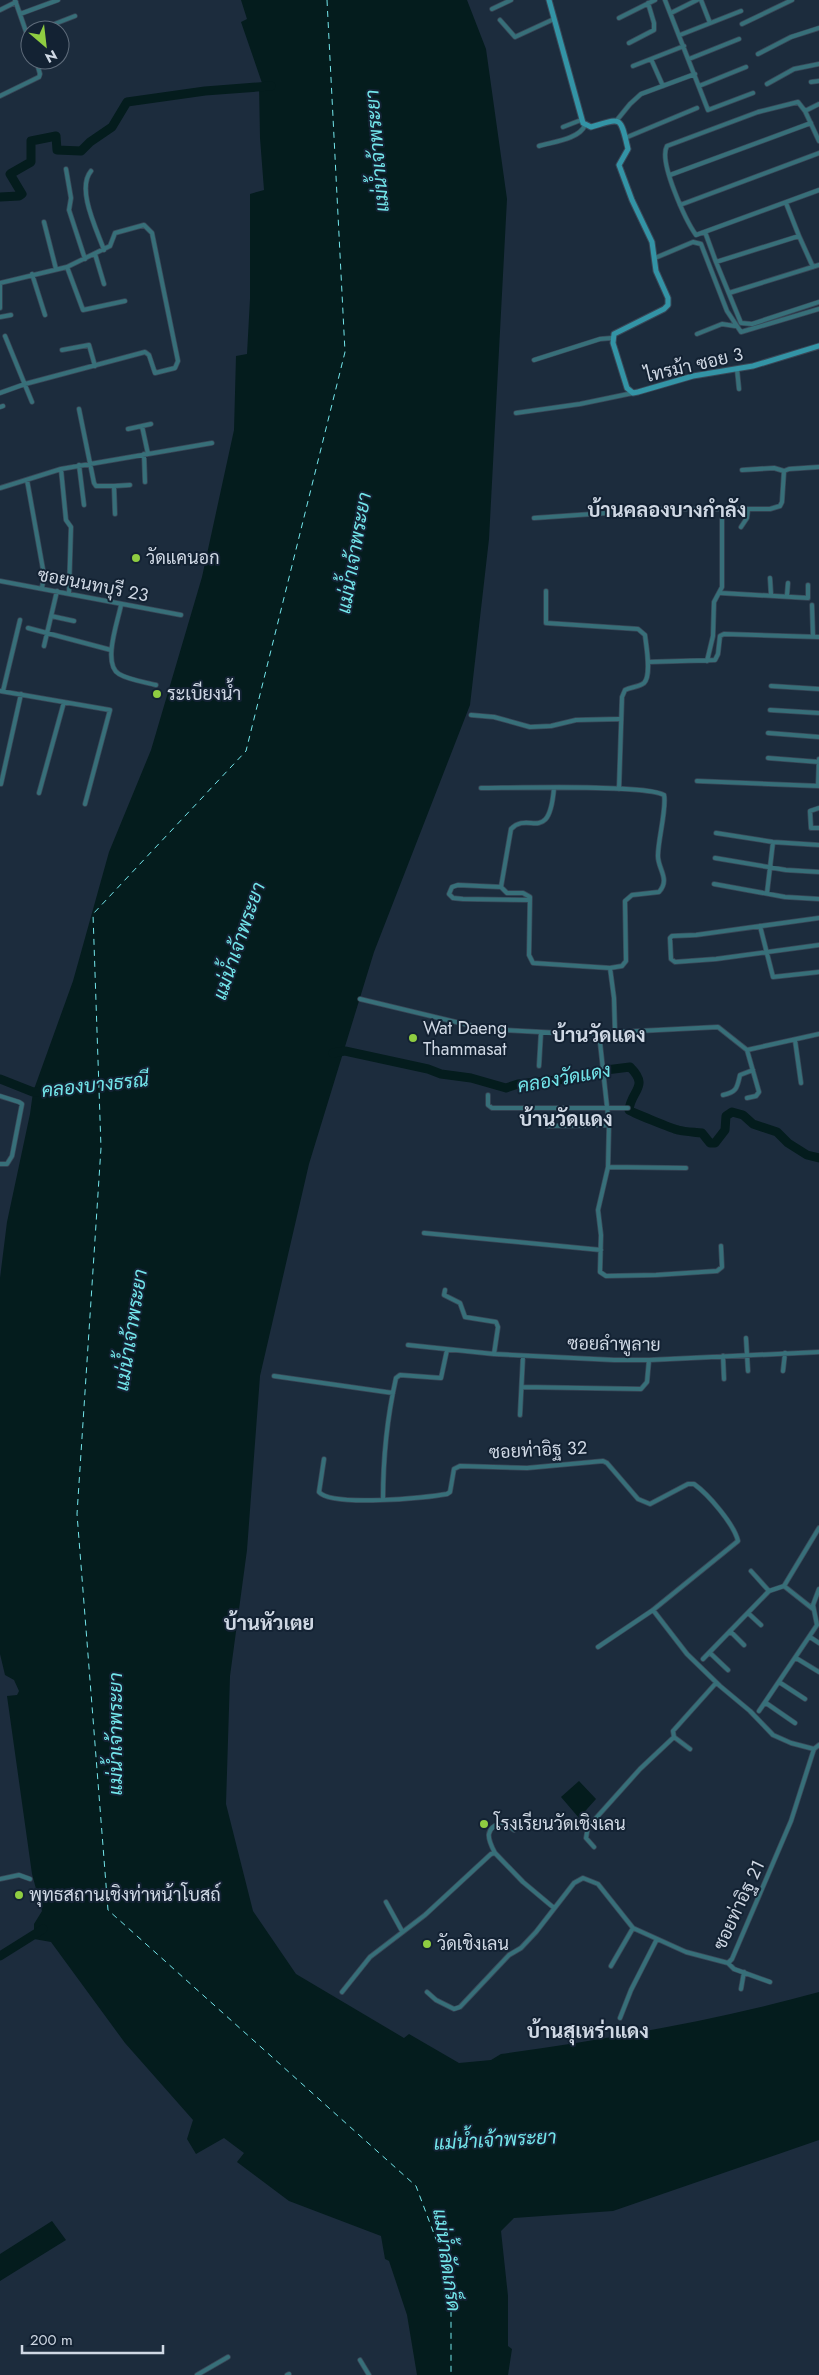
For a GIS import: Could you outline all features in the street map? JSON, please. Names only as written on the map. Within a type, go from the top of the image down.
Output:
[{"type":"street","points":[[20,14],[58,0]]},
{"type":"street","points":[[492,9],[511,0]]},
{"type":"street","points":[[549,0],[581,120],[585,125],[591,126],[617,120],[634,100],[662,86],[695,74]]},
{"type":"street","points":[[619,18],[655,0]]},
{"type":"street","points":[[665,0],[708,110],[753,93]]},
{"type":"street","points":[[671,13],[699,0],[710,23]]},
{"type":"street","points":[[742,24],[792,0]]},
{"type":"street","points":[[0,10],[16,1],[23,20]]},
{"type":"street","points":[[629,43],[654,30],[654,23],[648,3]]},
{"type":"street","points":[[680,35],[741,11]]},
{"type":"street","points":[[65,20],[75,16]]},
{"type":"street","points":[[500,20],[515,37],[554,19]]},
{"type":"street","points":[[758,54],[791,37],[819,28]]},
{"type":"street","points":[[689,59],[739,39]]},
{"type":"street","points":[[633,66],[684,46]]},
{"type":"street","points":[[651,59],[662,86]]},
{"type":"street","points":[[767,84],[794,69],[819,64]]},
{"type":"street","points":[[699,86],[746,67]]},
{"type":"street","points":[[0,96],[40,74],[39,70]]},
{"type":"street","points":[[812,82],[819,81]]},
{"type":"street","points":[[819,141],[800,103],[792,103],[758,112],[667,146],[665,157],[680,205],[696,235],[819,190]]},
{"type":"street","points":[[805,111],[819,104]]},
{"type":"street","points":[[625,138],[698,108]]},
{"type":"street","points":[[563,127],[581,120]]},
{"type":"street","points":[[534,360],[600,339],[612,338],[616,332],[668,305],[668,298],[658,276],[652,242],[632,200],[619,165],[628,149],[617,120]]},
{"type":"street","points":[[670,175],[811,123]]},
{"type":"street","points":[[539,146],[576,134],[584,130],[585,125]]},
{"type":"street","points":[[680,205],[819,153]]},
{"type":"street","points":[[66,170],[71,198],[69,210],[85,259]]},
{"type":"street","points":[[91,171],[86,176],[85,187],[89,208],[104,250]]},
{"type":"street","points":[[786,203],[814,267]]},
{"type":"street","points":[[44,222],[56,269]]},
{"type":"street","points":[[0,308],[0,283],[67,267],[104,250],[111,244],[115,233],[144,225],[152,233],[178,361],[175,368],[155,373],[147,352],[25,384],[0,393]]},
{"type":"street","points":[[705,232],[741,324],[747,325],[819,302]]},
{"type":"street","points":[[716,262],[800,236]]},
{"type":"street","points":[[655,258],[693,242],[702,244],[735,326],[741,332],[819,309]]},
{"type":"street","points":[[95,254],[104,284]]},
{"type":"street","points":[[729,293],[819,265]]},
{"type":"street","points":[[67,267],[83,310],[125,301]]},
{"type":"street","points":[[32,274],[44,315]]},
{"type":"street","points":[[0,317],[11,315]]},
{"type":"street","points":[[697,334],[722,324],[735,326]]},
{"type":"street","points":[[5,336],[32,402]]},
{"type":"street","name":"ไทรม้า ซอย 3","points":[[612,338],[624,385],[633,393],[693,376],[737,369],[819,346]]},
{"type":"street","points":[[62,350],[89,345],[95,366]]},
{"type":"street","points":[[737,369],[739,389]]},
{"type":"street","points":[[516,413],[580,404],[633,393]]},
{"type":"street","points":[[79,409],[94,485],[130,485]]},
{"type":"street","points":[[128,429],[151,424]]},
{"type":"street","points":[[142,426],[146,454],[145,482]]},
{"type":"street","points":[[0,488],[60,469],[212,443]]},
{"type":"street","points":[[79,465],[84,505]]},
{"type":"street","points":[[742,470],[774,468],[784,471],[819,467]]},
{"type":"street","points":[[60,469],[66,520],[71,527],[70,593]]},
{"type":"street","points":[[534,518],[665,509],[770,509],[780,506],[784,471]]},
{"type":"street","points":[[26,480],[44,575],[42,588]]},
{"type":"street","points":[[114,486],[114,514]]},
{"type":"street","points":[[706,661],[713,636],[714,602],[721,593],[722,509]]},
{"type":"street","points":[[742,527],[747,518],[748,509]]},
{"type":"street","points":[[770,578],[771,594]]},
{"type":"street","name":"ซอยนนทบุรี 23","points":[[0,581],[181,615]]},
{"type":"street","points":[[787,595],[788,584]]},
{"type":"street","points":[[721,593],[771,594],[808,598],[808,586]]},
{"type":"street","points":[[44,646],[57,591]]},
{"type":"street","points":[[546,591],[546,623],[638,629],[645,635],[648,675],[644,683],[628,688],[623,693],[619,719],[619,789]]},
{"type":"street","points":[[121,605],[111,650],[112,667],[119,674],[156,685]]},
{"type":"street","points":[[812,605],[813,637]]},
{"type":"street","points":[[51,616],[74,621]]},
{"type":"street","points":[[20,620],[2,691],[110,710],[85,804]]},
{"type":"street","points":[[28,628],[111,650]]},
{"type":"street","points":[[648,662],[706,661],[718,658],[720,636],[724,634],[819,637]]},
{"type":"street","points":[[771,686],[819,689]]},
{"type":"street","points":[[1,784],[21,694]]},
{"type":"street","points":[[39,792],[64,702]]},
{"type":"street","points":[[770,710],[819,713]]},
{"type":"street","points":[[472,715],[494,717],[530,727],[551,726],[576,720],[619,719]]},
{"type":"street","points":[[768,733],[819,737]]},
{"type":"street","points":[[697,781],[818,786],[819,760],[768,758]]},
{"type":"street","points":[[481,788],[619,789],[657,792],[665,797],[658,855],[664,880],[658,892],[632,895],[625,900],[626,961],[622,966],[610,968],[533,963],[529,955],[530,900],[526,893],[507,892],[501,887],[458,885],[452,887],[449,894],[453,898],[463,899],[530,900]]},
{"type":"street","points":[[501,887],[510,828],[515,825],[539,824],[547,819],[552,807],[554,788]]},
{"type":"street","points":[[819,808],[810,811],[810,825],[811,828],[819,828]]},
{"type":"street","points":[[716,833],[774,842],[819,845]]},
{"type":"street","points":[[767,893],[774,842]]},
{"type":"street","points":[[715,858],[770,867],[819,872]]},
{"type":"street","points":[[714,884],[819,899]]},
{"type":"street","points":[[819,918],[672,936],[670,938],[671,959],[675,962],[698,961],[819,945]]},
{"type":"street","points":[[760,926],[771,973],[774,978],[819,972]]},
{"type":"street","points":[[610,968],[614,998],[615,1032]]},
{"type":"street","points":[[360,999],[479,1028],[598,1033],[718,1027],[747,1050],[759,1092],[756,1096],[747,1098]]},
{"type":"street","points":[[539,1066],[541,1032]]},
{"type":"street","points":[[598,1033],[609,1125],[608,1167],[598,1210],[601,1235],[600,1272],[604,1275],[656,1275],[720,1270],[722,1264],[721,1246]]},
{"type":"street","points":[[747,1050],[819,1034]]},
{"type":"street","points":[[795,1040],[801,1083]]},
{"type":"street","points":[[724,1095],[737,1090],[741,1074],[753,1070]]},
{"type":"street","points":[[488,1095],[489,1106],[492,1108],[628,1108]]},
{"type":"street","points":[[0,1096],[22,1104],[12,1156],[7,1164],[0,1164]]},
{"type":"street","points":[[547,1126],[609,1125]]},
{"type":"street","points":[[608,1167],[686,1168]]},
{"type":"street","points":[[424,1233],[601,1250]]},
{"type":"street","points":[[445,1290],[444,1295],[460,1303],[465,1317],[496,1322],[498,1327],[494,1354]]},
{"type":"street","points":[[746,1338],[748,1371]]},
{"type":"street","name":"ซอยลำพูลาย","points":[[408,1345],[523,1356],[649,1360],[819,1352]]},
{"type":"street","points":[[383,1500],[383,1469],[393,1393],[399,1376],[441,1378],[447,1350]]},
{"type":"street","points":[[783,1371],[784,1353]]},
{"type":"street","points":[[520,1415],[523,1356]]},
{"type":"street","points":[[723,1356],[724,1379]]},
{"type":"street","points":[[522,1387],[641,1390],[647,1382],[649,1360]]},
{"type":"street","points":[[274,1376],[393,1393]]},
{"type":"street","name":"ซอยท่าอิฐ 32","points":[[324,1459],[319,1490],[322,1496],[344,1500],[383,1500],[447,1494],[450,1492],[454,1469],[460,1466],[527,1468],[602,1461],[607,1463],[638,1499],[650,1504],[688,1484],[694,1484],[706,1495],[729,1524],[738,1541],[653,1610]]},
{"type":"street","points":[[703,1659],[769,1591],[784,1586],[819,1528]]},
{"type":"street","points":[[751,1571],[769,1591]]},
{"type":"street","points":[[784,1586],[813,1609]]},
{"type":"street","points":[[759,1711],[818,1625],[813,1609],[814,1600],[819,1588]]},
{"type":"street","points":[[598,1647],[653,1610],[687,1654],[772,1735],[791,1744],[814,1749],[819,1745]]},
{"type":"street","points":[[748,1613],[761,1625]]},
{"type":"street","points":[[730,1631],[744,1645]]},
{"type":"street","points":[[810,1636],[819,1643]]},
{"type":"street","points":[[710,1653],[728,1670]]},
{"type":"street","points":[[796,1658],[819,1672]]},
{"type":"street","points":[[780,1682],[805,1699]]},
{"type":"street","points":[[690,1749],[674,1737],[673,1731],[716,1683]]},
{"type":"street","points":[[766,1703],[795,1723]]},
{"type":"street","points":[[594,1847],[586,1838],[588,1827],[640,1769],[674,1737]]},
{"type":"street","name":"ซอยท่าอิฐ 21","points":[[427,1992],[436,2000],[457,2009],[509,1955],[524,1945],[574,1883],[586,1878],[602,1889],[633,1928],[686,1952],[728,1963],[732,1960],[774,1864],[791,1821],[814,1749]]},
{"type":"street","points":[[514,1830],[503,1822],[497,1824],[488,1834],[487,1838],[494,1853],[500,1856],[523,1882],[554,1908]]},
{"type":"street","points":[[342,1992],[370,1957],[425,1915],[487,1856],[494,1853]]},
{"type":"street","points":[[0,1879],[19,1875],[30,1879]]},
{"type":"street","points":[[386,1902],[402,1931]]},
{"type":"street","points":[[610,1966],[633,1928]]},
{"type":"street","points":[[620,2018],[631,1990],[657,1939]]},
{"type":"street","points":[[728,1963],[734,1969],[770,1982]]},
{"type":"street","points":[[741,1989],[744,1972]]},
{"type":"street","points":[[199,2374],[228,2357]]},
{"type":"street","points":[[360,2360],[369,2375]]},
{"type":"water","points":[[241,0],[467,0],[486,49],[507,199],[489,539],[470,705],[374,952],[309,1164],[260,1376],[247,1550],[230,1676],[226,1804],[253,1911],[296,1974],[404,2038],[409,2034],[459,2063],[491,2060],[501,2054],[661,2028],[740,2012],[819,1992],[819,2140],[613,2211],[514,2218],[501,2231],[508,2296],[508,2346],[512,2349],[508,2375],[417,2375],[407,2315],[389,2261],[385,2259],[381,2236],[289,2201],[237,2162],[244,2153],[224,2138],[196,2154],[187,2139],[193,2120],[125,2043],[51,1942],[34,1939],[34,1924],[42,1911],[32,1874],[7,1696],[17,1695],[19,1691],[14,1680],[5,1675],[0,1654],[0,1278],[7,1222],[33,1092],[73,981],[109,852],[151,750],[202,577],[234,430],[236,356],[247,354],[250,299],[250,194],[264,190],[260,138],[259,84],[262,83],[241,22],[247,19]]},
{"type":"water","points":[[579,1781],[596,1799],[579,1818],[561,1797]]},
{"type":"water","points":[[52,2221],[66,2240],[0,2281],[0,2254]]},
{"type":"waterway","points":[[0,197],[19,196],[22,194],[10,174],[31,162],[31,141],[56,136],[57,150],[81,151],[90,142],[112,127],[127,102],[205,91],[271,86]]},
{"type":"waterway","name":"คลองวัดแดง","points":[[333,1053],[345,1051],[428,1069],[441,1074],[471,1078],[506,1088],[518,1084],[586,1077],[606,1070],[630,1067],[639,1079],[638,1088],[630,1103],[629,1110],[631,1111],[678,1130],[702,1133],[710,1143],[715,1143],[725,1130],[726,1116],[732,1112],[743,1115],[753,1124],[777,1132],[788,1143],[807,1155],[819,1158]]},
{"type":"waterway","name":"คลองบางธรณี","points":[[0,1079],[33,1092],[45,1091]]},
{"type":"waterway","points":[[0,1956],[43,1929]]},
{"type":"ferry route","points":[[327,0],[345,352],[246,751],[93,914],[101,1148],[77,1514],[108,1910],[416,2186],[451,2279],[451,2375]]},
{"type":"place","name":"วัดแคนอก","points":[[136,558]]},
{"type":"place","name":"ระเบียงน้ำ","points":[[157,694]]},
{"type":"place","name":"Wat Daeng Thammasat","points":[[413,1038]]},
{"type":"place","name":"โรงเรียนวัดเชิงเลน","points":[[484,1824]]},
{"type":"place","name":"พุทธสถานเชิงท่าหน้าโบสถ์","points":[[19,1895]]},
{"type":"place","name":"วัดเชิงเลน","points":[[427,1944]]},
{"type":"district","name":"บ้านคลองบางกำลัง","points":[[667,510]]},
{"type":"district","name":"บ้านวัดแดง","points":[[599,1035]]},
{"type":"district","name":"บ้านวัดแดง","points":[[566,1119]]},
{"type":"district","name":"บ้านหัวเตย","points":[[269,1623]]},
{"type":"district","name":"บ้านสุเหร่าแดง","points":[[588,2031]]},
{"type":"water label","name":"แม่น้ำเจ้าพระยา","points":[[377,151]]},
{"type":"water label","name":"แม่น้ำเจ้าพระยา","points":[[354,553]]},
{"type":"water label","name":"แม่น้ำเจ้าพระยา","points":[[239,941]]},
{"type":"water label","name":"แม่น้ำเจ้าพระยา","points":[[131,1330]]},
{"type":"water label","name":"แม่น้ำเจ้าพระยา","points":[[115,1734]]},
{"type":"water label","name":"แม่น้ำเจ้าพระยา","points":[[495,2140]]},
{"type":"water label","name":"แม่น้ำลัดเกร็ด","points":[[447,2260]]}]
